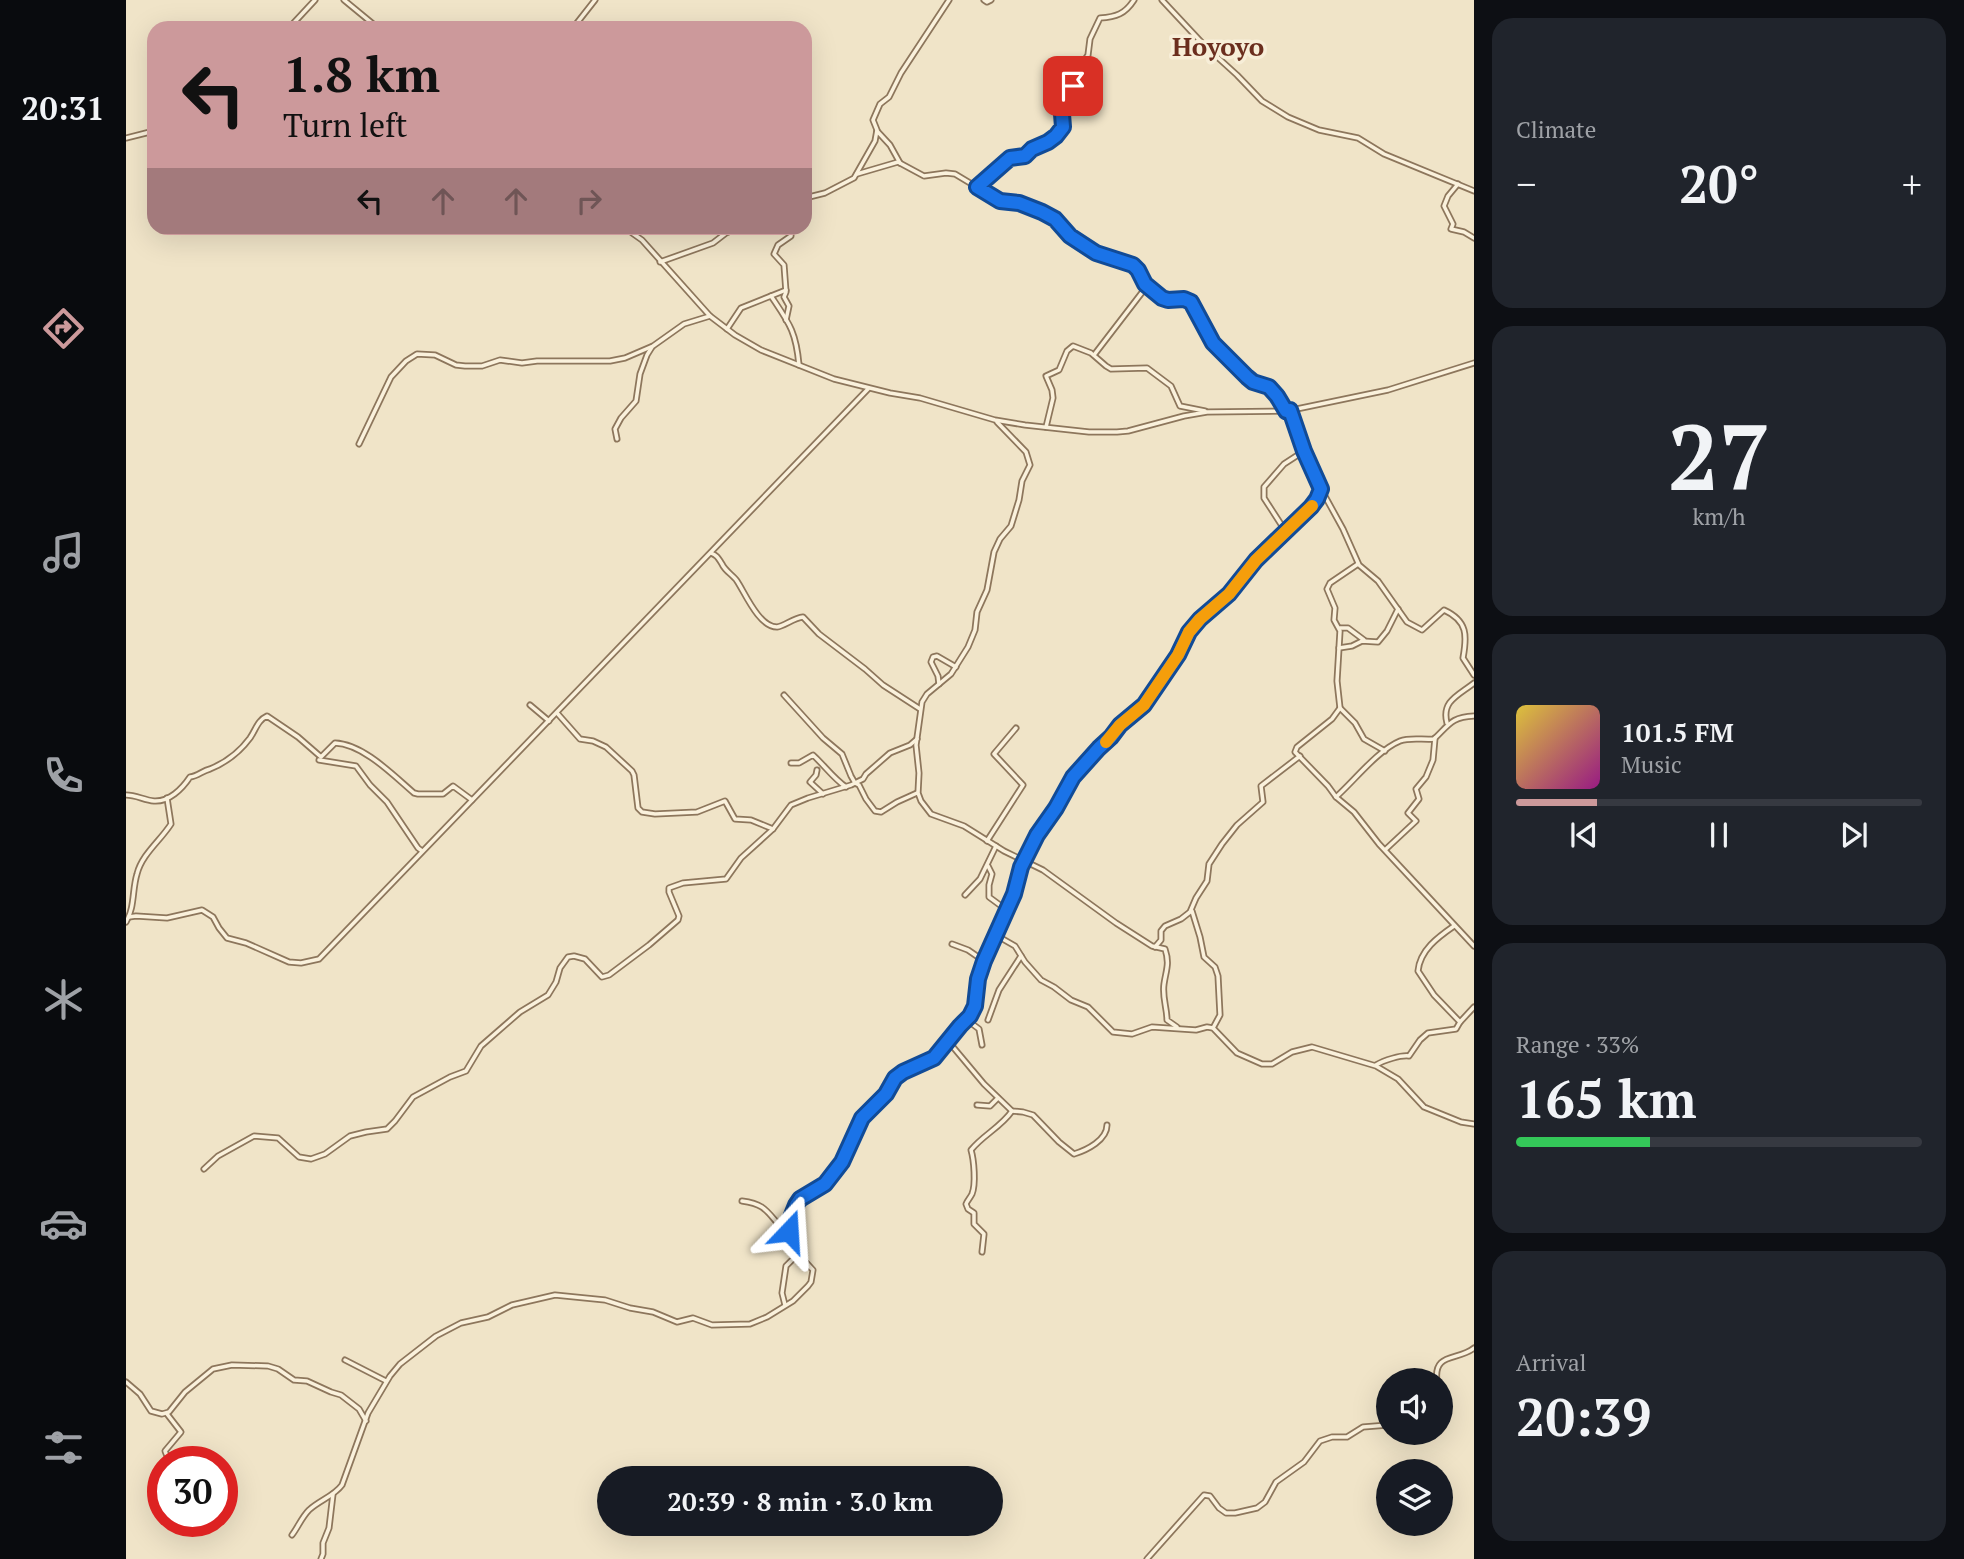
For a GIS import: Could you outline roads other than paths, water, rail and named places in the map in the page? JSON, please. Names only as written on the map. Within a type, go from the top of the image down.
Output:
[{"type":"street","points":[[295,21],[314,0]]},
{"type":"street","points":[[344,0],[369,21]]},
{"type":"street","points":[[578,21],[595,0]]},
{"type":"street","points":[[949,0],[901,73],[890,97],[880,104],[873,120],[900,163],[924,176],[955,174],[1000,201],[1019,203],[1051,216],[1070,236],[1096,253],[1133,265],[1147,286],[1165,299],[1184,299],[1191,302],[1213,343],[1253,382],[1269,387],[1288,411],[1321,489],[1336,514],[1358,564],[1378,581],[1407,622],[1420,630],[1426,628],[1444,610],[1454,616],[1463,629],[1467,642],[1463,658],[1474,675]]},
{"type":"street","points":[[984,0],[990,0]]},
{"type":"street","points":[[977,187],[1010,158],[1026,155],[1060,132],[1063,125],[1062,114],[1075,74],[1088,55],[1090,39],[1098,21],[1100,18],[1124,13],[1134,0]]},
{"type":"street","points":[[1162,0],[1262,101],[1279,112],[1319,130],[1357,138],[1384,154],[1474,191]]},
{"type":"street","points":[[812,196],[851,181],[873,147],[877,130]]},
{"type":"street","points":[[126,138],[147,133]]},
{"type":"street","points":[[857,174],[900,163]]},
{"type":"street","points":[[1458,184],[1444,206],[1453,224],[1451,229],[1474,238]]},
{"type":"street","points":[[635,235],[710,316],[761,350],[834,379],[920,398],[995,420],[1089,432],[1128,431],[1207,412],[1288,411],[1388,390],[1474,363]]},
{"type":"street","points":[[660,262],[713,243],[726,235]]},
{"type":"street","points":[[786,320],[789,306],[784,297],[784,265],[774,254],[778,245],[791,235]]},
{"type":"street","points":[[1094,355],[1147,286]]},
{"type":"street","points":[[727,329],[741,308],[786,290]]},
{"type":"street","points":[[771,296],[795,337],[799,365]]},
{"type":"street","points":[[702,319],[706,311]]},
{"type":"street","points":[[359,444],[391,377],[406,360],[417,354],[435,355],[456,365],[465,366],[482,366],[500,360],[522,363],[537,360],[605,362],[625,358],[653,346],[684,324],[710,316]]},
{"type":"street","points":[[617,439],[615,429],[636,401],[640,374],[653,346]]},
{"type":"street","points":[[1046,427],[1053,398],[1046,378],[1059,370],[1071,346],[1094,355],[1111,369],[1147,368],[1171,386],[1180,405],[1207,412]]},
{"type":"street","points":[[127,920],[136,916],[167,918],[191,911],[204,911],[213,917],[228,938],[289,962],[317,960],[868,388]]},
{"type":"street","points":[[995,420],[1026,452],[1030,465],[1022,481],[1011,526],[1000,539],[992,558],[989,581],[977,612],[975,630],[965,653],[951,674],[925,698],[920,709],[917,740],[918,793],[931,814],[964,826],[1043,870],[1116,923],[1155,947],[1163,948],[1166,951],[1168,969],[1164,983],[1164,1004],[1167,1020],[1177,1027]]},
{"type":"street","points":[[1286,532],[1264,498],[1264,488],[1284,464],[1304,451]]},
{"type":"street","points":[[292,1535],[305,1514],[342,1485],[370,1408],[386,1381],[400,1364],[436,1336],[461,1323],[488,1317],[512,1305],[552,1295],[605,1300],[653,1312],[671,1321],[696,1318],[720,1325],[750,1324],[767,1317],[808,1286],[813,1270],[802,1258],[788,1225],[797,1203],[822,1187],[839,1166],[859,1122],[886,1094],[895,1078],[934,1058],[967,1020],[975,1006],[978,979],[984,961],[1008,911],[1024,860],[1069,783],[1120,725],[1144,705],[1178,655],[1189,632],[1200,619],[1229,594],[1256,560],[1311,507],[1321,489]]},
{"type":"street","points":[[711,552],[720,559],[754,611],[765,621],[778,626],[803,617],[819,634],[883,685],[920,709]]},
{"type":"street","points":[[1358,564],[1330,583],[1327,589],[1335,608],[1334,618],[1340,628],[1337,681],[1340,708],[1364,739],[1385,751]]},
{"type":"street","points":[[1340,628],[1348,628],[1365,641],[1375,643],[1382,639],[1398,609]]},
{"type":"street","points":[[1339,648],[1365,641]]},
{"type":"street","points":[[939,684],[931,662],[933,657],[937,656],[956,667]]},
{"type":"street","points":[[1447,724],[1445,712],[1448,704],[1474,683]]},
{"type":"street","points":[[785,695],[823,738],[842,754],[855,783],[878,812],[918,793]]},
{"type":"street","points":[[530,705],[549,721]]},
{"type":"street","points":[[1340,708],[1332,719],[1297,747],[1295,752],[1336,797],[1354,812],[1379,844],[1474,946]]},
{"type":"street","points":[[557,713],[578,737],[607,747],[632,771],[636,782],[638,808],[642,812],[697,812],[725,801],[734,819],[748,819],[773,829]]},
{"type":"street","points":[[126,795],[155,801],[167,798],[180,790],[190,777],[225,763],[248,741],[259,721],[267,716],[299,737],[321,757],[335,743],[341,743],[365,754],[418,794],[443,794],[453,786],[472,800]]},
{"type":"street","points":[[1386,850],[1416,821],[1408,813],[1419,799],[1416,789],[1426,777],[1433,760],[1435,738],[1447,724],[1459,718],[1474,716]]},
{"type":"street","points":[[987,841],[1023,785],[993,754],[1016,727]]},
{"type":"street","points":[[1336,797],[1385,751],[1404,740],[1435,738]]},
{"type":"street","points":[[204,1169],[218,1156],[254,1136],[278,1138],[299,1157],[311,1159],[324,1154],[350,1136],[387,1129],[413,1097],[466,1071],[481,1045],[520,1012],[545,999],[568,957],[585,959],[602,977],[610,975],[678,920],[669,888],[683,883],[726,880],[741,858],[773,829],[791,805],[855,783],[890,753],[917,740]]},
{"type":"street","points":[[791,763],[799,763],[813,755],[846,787]]},
{"type":"street","points":[[1155,947],[1161,940],[1164,926],[1181,919],[1191,909],[1207,881],[1209,864],[1217,851],[1237,825],[1263,802],[1260,786],[1300,756]]},
{"type":"street","points":[[320,760],[356,766],[387,802],[422,851]]},
{"type":"street","points":[[817,770],[810,782],[822,794]]},
{"type":"street","points":[[127,920],[137,872],[171,824],[167,798]]},
{"type":"street","points":[[965,895],[980,879],[996,846]]},
{"type":"street","points":[[988,866],[992,874],[989,897],[1008,911]]},
{"type":"street","points":[[1191,909],[1203,957],[1214,967],[1218,976],[1220,1015],[1213,1028]]},
{"type":"street","points":[[1454,926],[1427,948],[1420,960],[1418,971],[1434,995],[1460,1022]]},
{"type":"street","points":[[997,932],[1001,938],[1015,946],[1043,981],[1071,1000],[1088,1007],[1112,1031],[1132,1034],[1152,1027],[1196,1030],[1213,1028],[1237,1053],[1262,1064],[1272,1064],[1292,1052],[1312,1047],[1376,1066],[1398,1079],[1424,1107],[1474,1124]]},
{"type":"street","points":[[952,944],[968,950],[984,961]]},
{"type":"street","points":[[988,1020],[999,990],[1021,956]]},
{"type":"street","points":[[1376,1066],[1388,1059],[1409,1056],[1428,1033],[1456,1029],[1474,1007]]},
{"type":"street","points":[[967,1020],[979,1029],[982,1045]]},
{"type":"street","points":[[948,1041],[984,1084],[1012,1111],[1033,1115],[1075,1154],[1097,1142],[1107,1131],[1107,1125]]},
{"type":"street","points":[[977,1105],[990,1105],[998,1098]]},
{"type":"street","points":[[982,1252],[985,1235],[974,1224],[974,1213],[965,1203],[972,1194],[975,1178],[971,1150],[1012,1111]]},
{"type":"street","points":[[742,1201],[759,1205],[770,1212],[779,1225],[788,1225]]},
{"type":"street","points":[[785,1305],[782,1293],[786,1266],[800,1252]]},
{"type":"street","points":[[1437,1368],[1437,1365],[1452,1357],[1466,1354],[1474,1348]]},
{"type":"street","points":[[345,1360],[386,1381]]},
{"type":"street","points":[[126,1382],[140,1394],[151,1411],[167,1414],[186,1392],[214,1369],[232,1365],[273,1367],[295,1380],[307,1381],[341,1395],[361,1410],[366,1421]]},
{"type":"street","points":[[167,1414],[181,1432],[169,1446]]},
{"type":"street","points":[[1147,1559],[1204,1495],[1209,1495],[1226,1513],[1257,1508],[1265,1502],[1276,1482],[1304,1462],[1320,1441],[1332,1437],[1347,1437],[1363,1427],[1376,1426]]},
{"type":"street","points":[[321,1559],[322,1546],[329,1528],[332,1494]]},
{"type":"district","name":"Hoyoyo","points":[[1218,47]]}]
